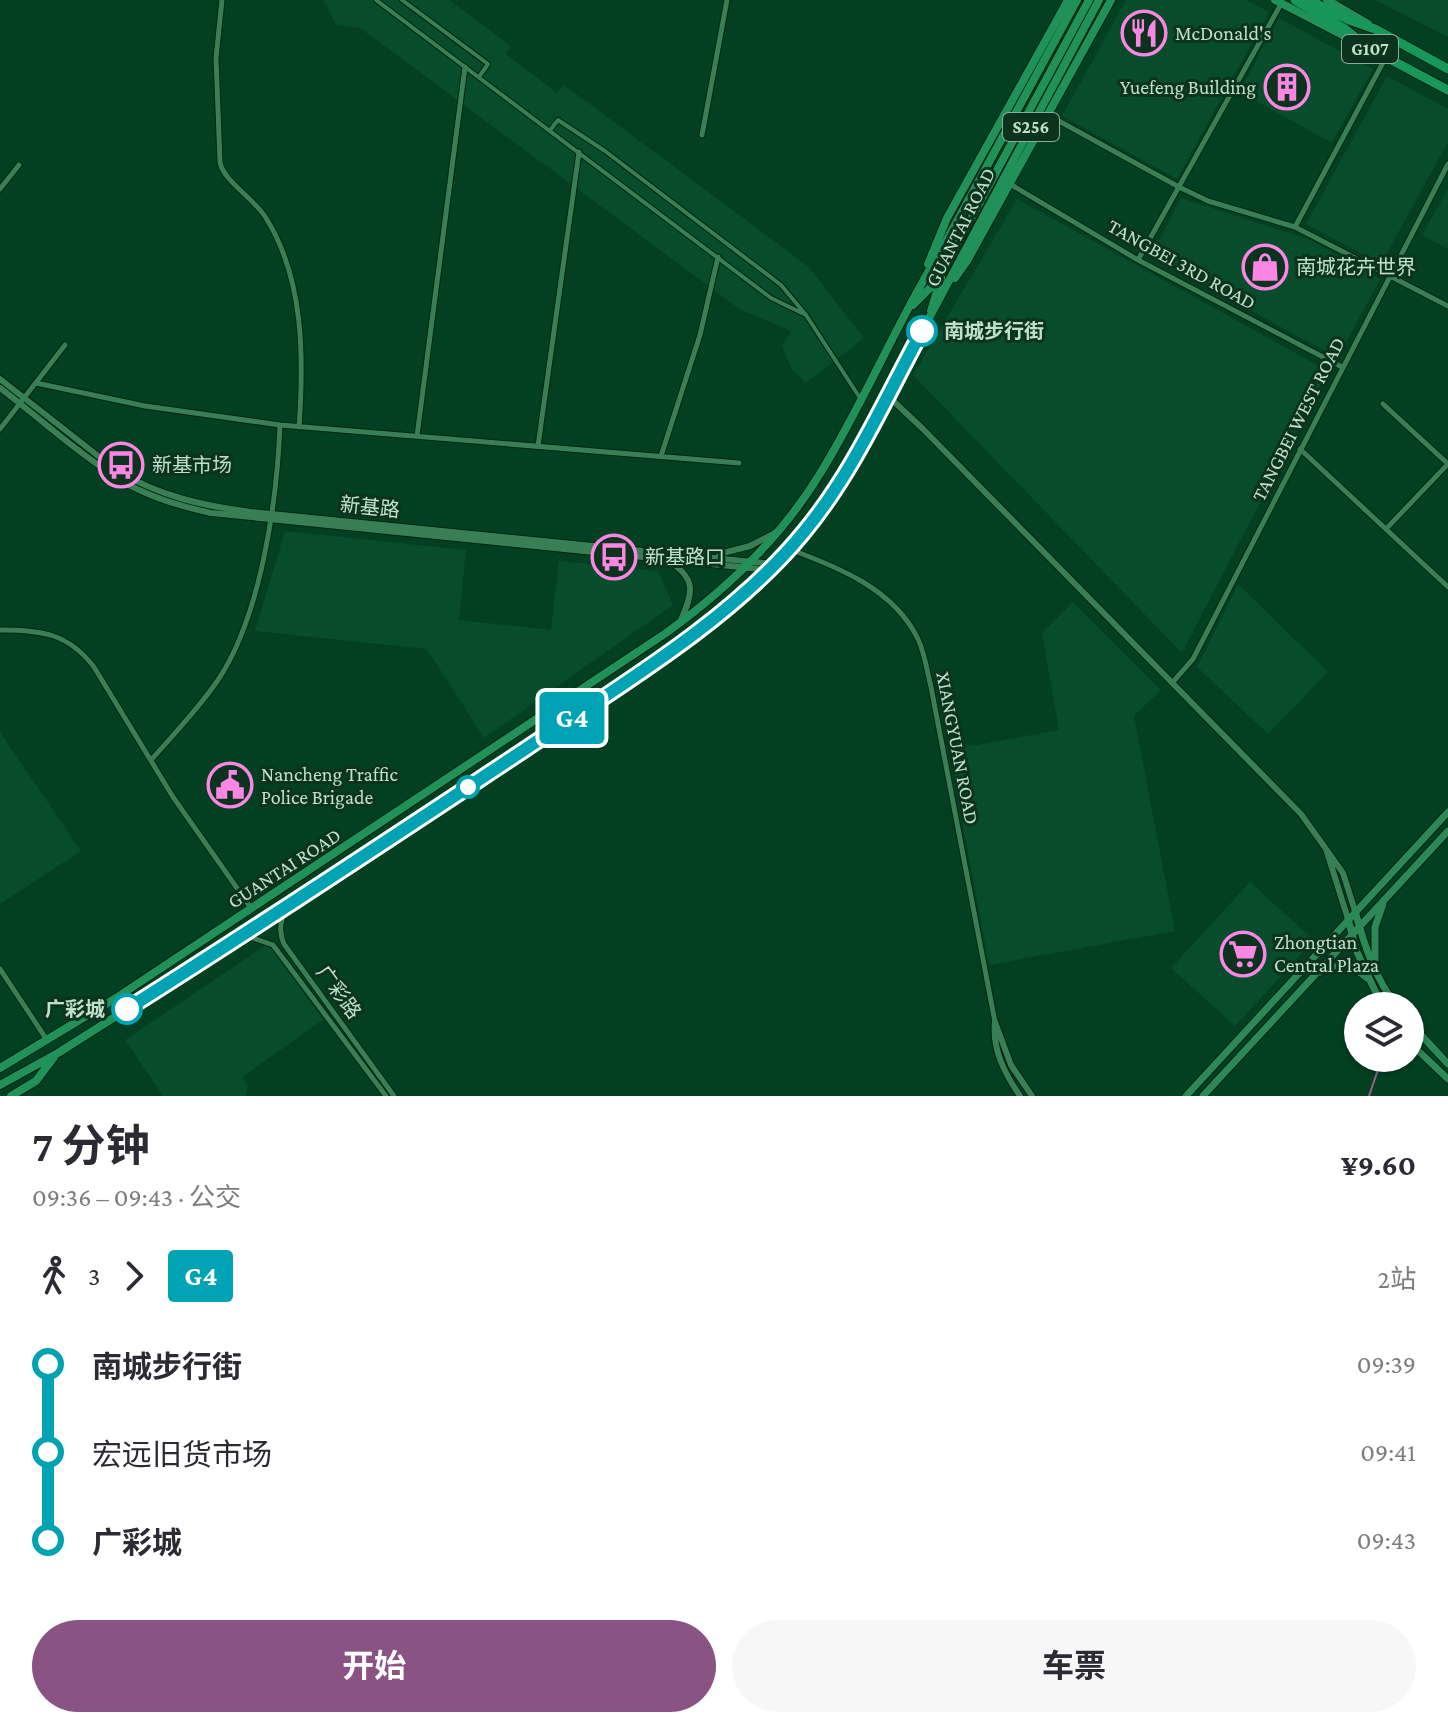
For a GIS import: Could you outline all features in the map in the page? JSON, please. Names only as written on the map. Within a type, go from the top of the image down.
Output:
[{"type":"highway","name":"G107","points":[[1296,0],[1345,29],[1367,47],[1448,90]]},
{"type":"highway","name":"G107","points":[[1309,0],[1375,29],[1448,69]]},
{"type":"main road","points":[[921,282],[947,218],[1068,0]]},
{"type":"main road","name":"GUANTAI ROAD","points":[[0,1068],[48,1041],[679,624],[749,564],[821,473],[921,282],[1077,0]]},
{"type":"main road","points":[[910,308],[930,288],[947,263],[1089,0]]},
{"type":"main road","name":"GUANTAI ROAD","points":[[0,1085],[58,1053],[293,904],[591,705],[701,628],[772,567],[836,487],[944,293],[1099,0]]},
{"type":"main road","points":[[944,293],[967,261],[1111,0]]},
{"type":"main road","points":[[1327,0],[1375,29]]},
{"type":"main road","points":[[1278,2],[1367,47]]},
{"type":"main road","points":[[929,319],[947,263]]},
{"type":"main road","points":[[1186,1096],[1448,812]]},
{"type":"main road","points":[[1203,1096],[1448,831]]},
{"type":"main road","points":[[1375,968],[1375,927],[1387,896]]},
{"type":"main road","points":[[1355,911],[1386,992]]},
{"type":"main road","points":[[1348,919],[1375,992]]},
{"type":"main road","points":[[1316,974],[1332,966],[1343,966],[1354,969],[1369,980]]},
{"type":"main road","points":[[1424,1038],[1448,1064]]},
{"type":"main road","points":[[11,1096],[36,1081],[58,1053]]},
{"type":"main road","points":[[1424,1056],[1448,1079]]},
{"type":"street","points":[[222,0],[216,58],[221,170],[252,198],[267,218],[294,284],[302,389],[299,427]]},
{"type":"street","points":[[376,0],[771,298],[806,315]]},
{"type":"street","points":[[402,0],[488,64],[479,77]]},
{"type":"street","points":[[702,135],[727,0]]},
{"type":"street","points":[[1138,260],[1278,2]]},
{"type":"street","points":[[1295,227],[1386,57]]},
{"type":"street","points":[[417,436],[465,67]]},
{"type":"street","points":[[1048,115],[1208,201],[1295,227],[1448,306]]},
{"type":"street","points":[[550,130],[558,120],[605,151],[781,285],[806,315],[861,400]]},
{"type":"street","points":[[538,446],[579,152]]},
{"type":"street","name":"TANGBEI WEST ROAD","points":[[1171,684],[1193,659],[1448,164]]},
{"type":"street","points":[[0,189],[19,165]]},
{"type":"street","name":"TANGBEI 3RD ROAD","points":[[1010,184],[1138,260],[1342,367]]},
{"type":"street","points":[[661,456],[700,335],[718,257]]},
{"type":"street","points":[[0,429],[65,345]]},
{"type":"street","name":"新基路","points":[[0,379],[22,401]]},
{"type":"street","points":[[36,383],[145,406],[280,425],[739,463]]},
{"type":"street","name":"新基路","points":[[0,388],[133,480],[198,504],[270,517],[772,567]]},
{"type":"street","points":[[887,395],[1301,814],[1343,873],[1355,911]]},
{"type":"street","points":[[1383,404],[1448,464],[1386,529]]},
{"type":"street","points":[[151,760],[218,680],[238,644],[270,517],[279,459],[280,425]]},
{"type":"street","points":[[1300,449],[1448,587]]},
{"type":"street","name":"新基路","points":[[270,517],[707,556],[749,564]]},
{"type":"street","points":[[707,556],[736,552],[778,531]]},
{"type":"street","name":"XIANGYUAN ROAD","points":[[789,549],[827,564],[872,588],[890,602],[917,637],[931,687],[995,1022],[1011,1065],[1032,1096]]},
{"type":"street","points":[[661,557],[680,570],[690,583],[689,604],[679,624]]},
{"type":"street","points":[[0,630],[35,630],[80,648],[173,797],[251,908]]},
{"type":"street","points":[[1326,849],[1348,919]]},
{"type":"street","name":"广彩路","points":[[293,904],[280,921],[284,944],[394,1096]]},
{"type":"street","name":"广彩路","points":[[237,939],[253,938],[273,945],[386,1096]]},
{"type":"street","points":[[0,969],[48,1041]]},
{"type":"street","name":"XIANGYUAN ROAD","points":[[995,1022],[999,1059],[1007,1078],[1020,1096]]},
{"type":"shaded area","points":[[324,0],[449,0],[511,46],[506,54],[557,93],[564,85],[808,266],[864,338],[806,383],[791,368],[782,346],[791,331],[741,310],[360,28],[336,25]]},
{"type":"shaded area","points":[[1126,0],[1246,0],[1269,12],[1177,179],[1062,116]]},
{"type":"shaded area","points":[[1375,0],[1448,0],[1448,37]]},
{"type":"shaded area","points":[[1279,18],[1373,69],[1332,143],[1239,92]]},
{"type":"shaded area","points":[[1387,76],[1448,109],[1448,142],[1381,264],[1306,224]]},
{"type":"shaded area","points":[[1448,189],[1448,249],[1422,235]]},
{"type":"shaded area","name":"南城花卉世界","points":[[1181,198],[1308,239],[1380,279],[1338,358],[1151,256]]},
{"type":"shaded area","points":[[1017,199],[1328,371],[1182,653],[913,375]]},
{"type":"shaded area","points":[[285,531],[466,550],[459,620],[551,630],[559,561],[658,571],[673,605],[484,738],[427,649],[255,631]]},
{"type":"shaded area","points":[[1238,584],[1328,672],[1268,734],[1197,667]]},
{"type":"shaded area","points":[[1073,602],[1161,690],[1134,716],[1175,931],[989,965],[949,750],[1059,730],[1042,633]]},
{"type":"shaded area","points":[[0,732],[81,851],[0,904]]},
{"type":"shaded area","name":"Zhongtian Central Plaza","points":[[1250,882],[1314,940],[1235,1026],[1171,968]]},
{"type":"shaded area","points":[[269,943],[323,1020],[242,1077],[248,1086],[246,1096],[163,1096],[125,1040]]},
{"type":"waterway","points":[[1369,1096],[1377,1072]]},
{"type":"bus line","name":"G4","points":[[127,1009],[293,904],[591,705],[714,619],[740,597],[803,533],[836,487],[922,331]]},
{"type":"place","name":"McDonald's","points":[[1144,33]]},
{"type":"place","name":"Yuefeng Building","points":[[1287,87]]},
{"type":"place","name":"南城花卉世界","points":[[1265,267]]},
{"type":"place","name":"南城步行街","points":[[922,331]]},
{"type":"place","name":"新基市场","points":[[121,465]]},
{"type":"place","name":"新基路口","points":[[614,557]]},
{"type":"place","name":"Nancheng Traffic Police Brigade","points":[[230,785]]},
{"type":"place","name":"Zhongtian Central Plaza","points":[[1243,954]]},
{"type":"place","name":"广彩城","points":[[127,1009]]}]
